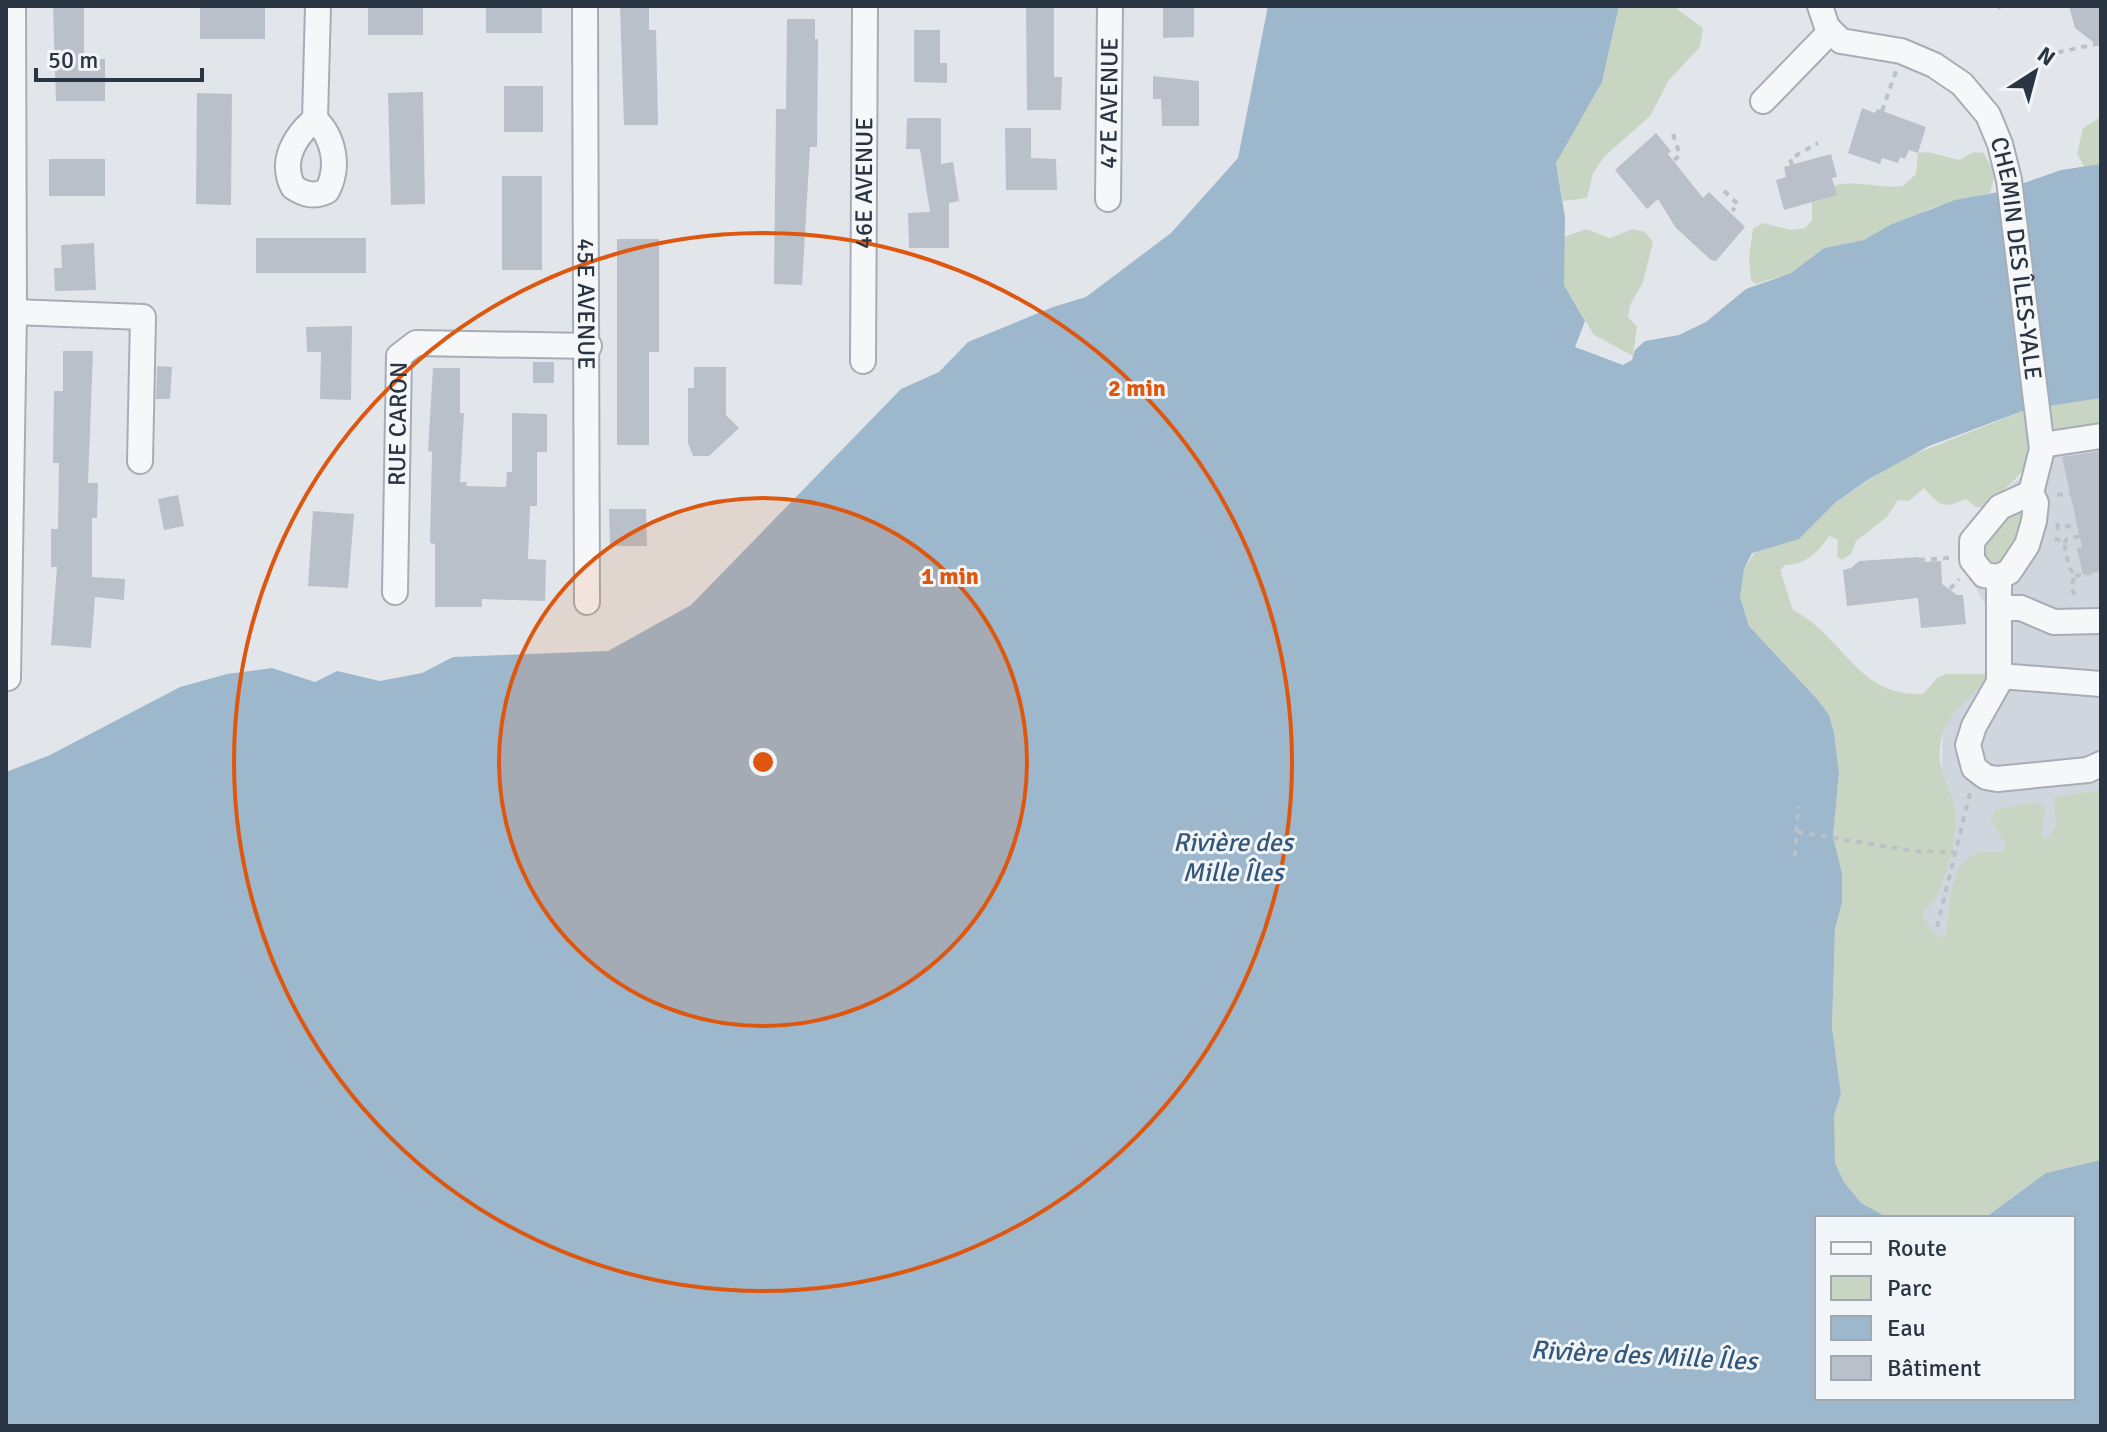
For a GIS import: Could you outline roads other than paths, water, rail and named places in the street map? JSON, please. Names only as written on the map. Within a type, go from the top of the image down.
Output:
[{"type":"street","points":[[8,678],[14,312],[13,6]]},
{"type":"street","points":[[315,119],[318,6]]},
{"type":"street","name":"45E AVENUE","points":[[585,6],[589,346],[587,602]]},
{"type":"street","name":"46E AVENUE","points":[[863,361],[865,6]]},
{"type":"street","name":"47E AVENUE","points":[[1108,199],[1110,6]]},
{"type":"street","points":[[1763,101],[1830,32],[1820,6]]},
{"type":"street","name":"CHEMIN DES ÎLES-YALE","points":[[1830,32],[1841,41],[1916,57],[1962,84],[1981,104],[1992,124],[2009,180],[2042,445],[2038,475],[2042,495],[2031,536],[2014,567],[1999,577]]},
{"type":"street","points":[[14,312],[143,317],[140,461]]},
{"type":"street","name":"RUE CARON","points":[[395,592],[399,356],[416,343],[589,346]]},
{"type":"street","points":[[2042,445],[2101,436]]},
{"type":"street","points":[[2042,495],[2000,507],[1972,541],[1970,554],[1975,567],[1984,575],[1999,577],[2000,676],[1997,689],[1970,734],[1968,752],[1974,768],[1986,777],[1997,779],[2082,771],[2101,764]]},
{"type":"street","points":[[1999,608],[2021,608],[2054,622],[2101,621]]},
{"type":"street","points":[[2000,676],[2101,684]]},
{"type":"water","name":"Rivière des Mille Îles","points":[[1268,6],[1619,6],[1602,82],[1556,163],[1565,217],[1564,285],[1585,321],[1575,347],[1623,365],[1632,360],[1635,350],[1645,341],[1679,335],[1706,322],[1746,289],[1791,273],[1824,248],[1864,240],[1890,225],[1955,200],[1999,192],[2061,170],[2101,164],[2101,398],[2028,409],[1929,446],[1869,479],[1836,502],[1799,539],[1752,553],[1744,569],[1740,597],[1749,626],[1817,699],[1829,715],[1834,733],[1839,773],[1833,837],[1842,873],[1842,903],[1835,929],[1832,1027],[1841,1094],[1834,1116],[1835,1163],[1844,1182],[1861,1203],[1885,1216],[1815,1216],[1815,1400],[2075,1400],[2075,1216],[1988,1216],[2046,1173],[2101,1160],[2101,1426],[6,1426],[6,772],[50,755],[180,687],[227,674],[272,668],[315,682],[337,671],[380,681],[422,673],[453,657],[608,651],[691,605],[901,389],[939,372],[968,342],[1053,307],[1086,297],[1171,233],[1238,158]]}]
